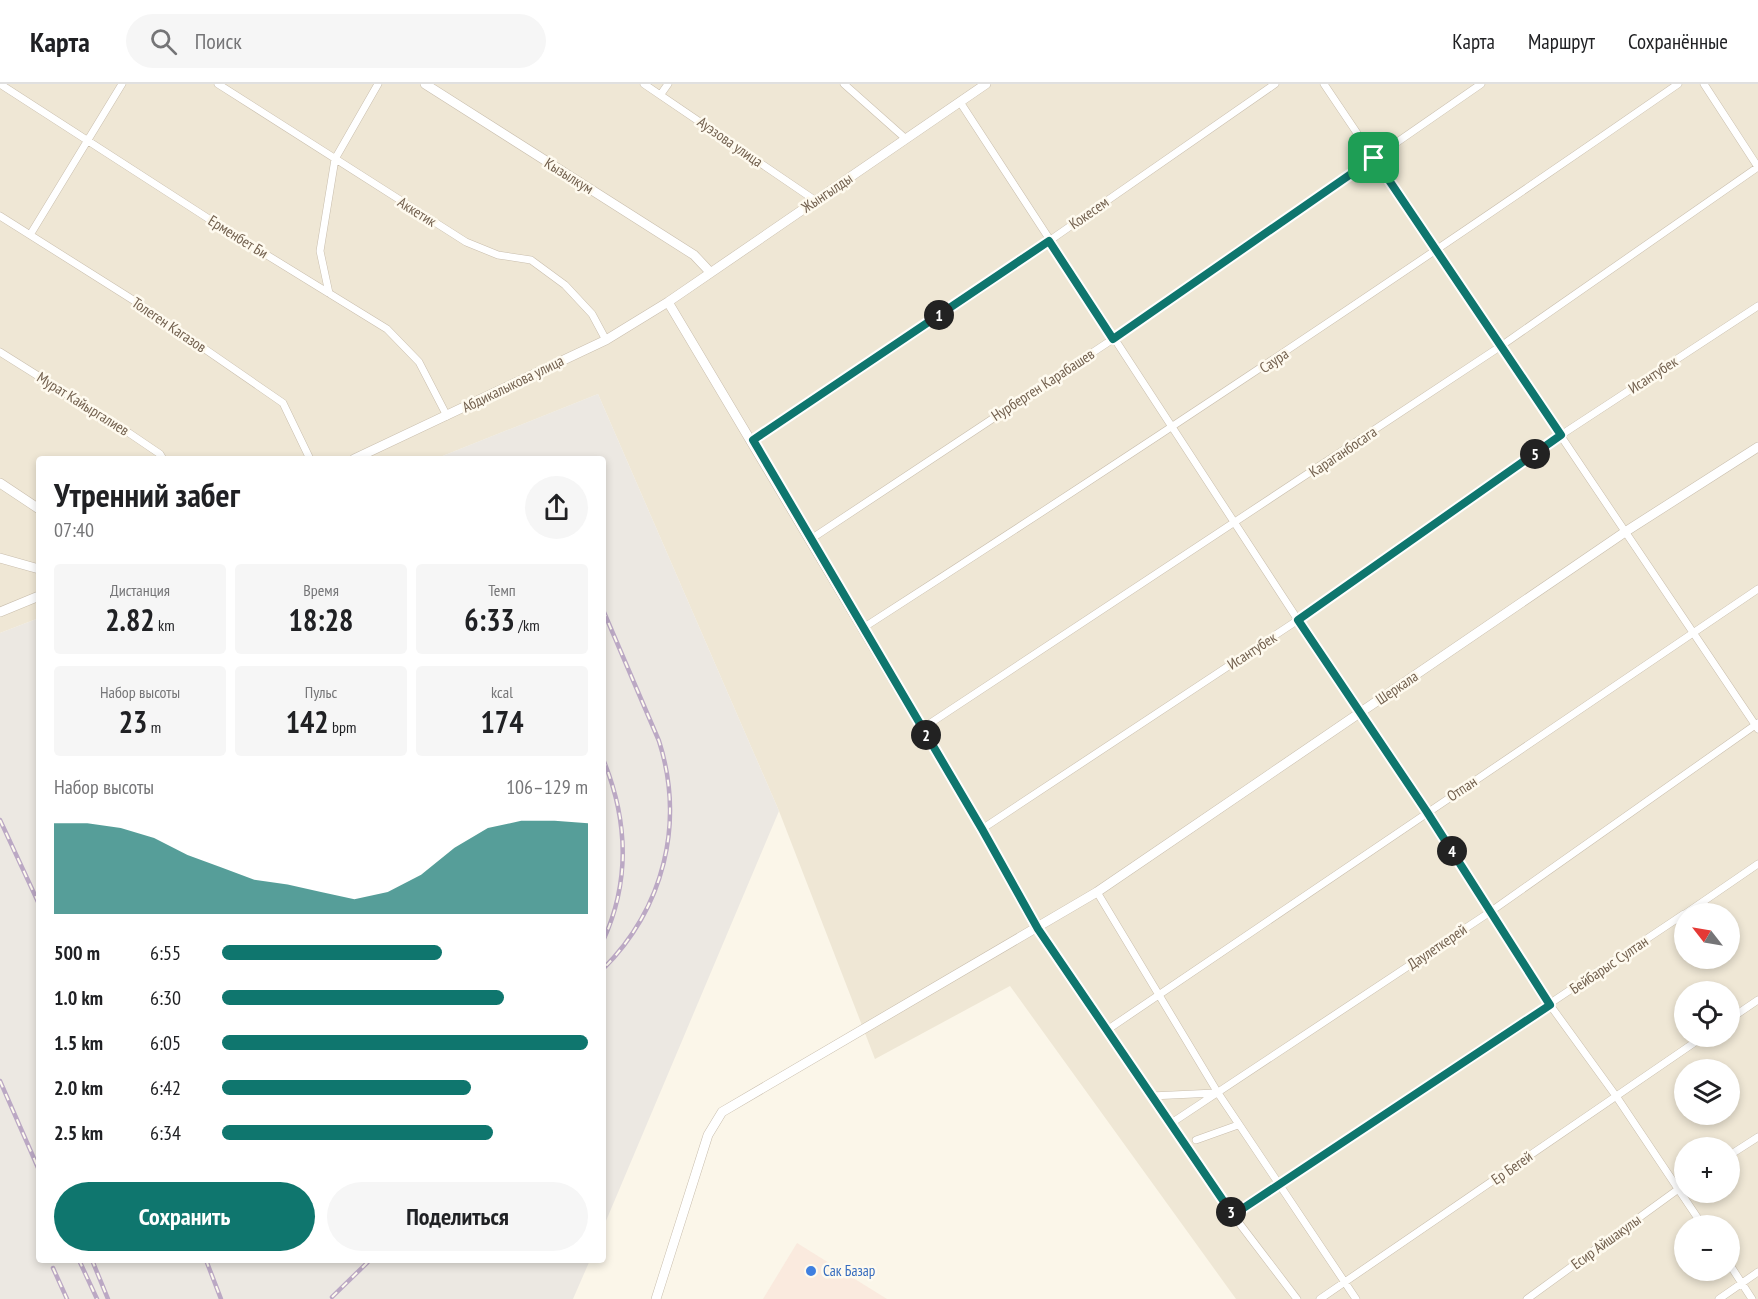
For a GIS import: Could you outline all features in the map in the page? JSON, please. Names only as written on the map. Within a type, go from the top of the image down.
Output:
[{"type":"street","name":"Ерменбет Би","points":[[0,84],[387,328],[418,362],[447,416]]},
{"type":"street","points":[[30,235],[123,84]]},
{"type":"street","name":"Аккетик","points":[[218,84],[466,242],[498,255],[531,260],[565,285],[592,314],[606,340]]},
{"type":"street","points":[[329,293],[320,250],[335,159],[378,84]]},
{"type":"street","name":"Кызылкум","points":[[425,84],[694,255],[710,272]]},
{"type":"street","name":"Ауэзова улица","points":[[644,84],[816,201]]},
{"type":"street","points":[[661,94],[668,84]]},
{"type":"street","points":[[844,84],[906,139]]},
{"type":"street","name":"Жынгылды","points":[[668,302],[986,84]]},
{"type":"street","name":"Кокесем","points":[[753,440],[1049,241],[1275,84]]},
{"type":"street","points":[[1324,84],[1757,726]]},
{"type":"street","name":"Нурберген Карабашев","points":[[811,539],[1113,339],[1481,84]]},
{"type":"street","name":"Саура","points":[[863,628],[1172,429],[1437,252],[1678,84]]},
{"type":"street","points":[[1704,84],[1758,167]]},
{"type":"street","points":[[960,102],[1172,429],[1427,812],[1550,1005],[1674,1176]]},
{"type":"street","name":"Караганбосага","points":[[922,728],[1235,524],[1501,346],[1758,167]]},
{"type":"street","name":"Толеген Кагазов","points":[[0,216],[141,305],[283,403],[309,456]]},
{"type":"street","points":[[668,302],[753,440],[982,829],[1038,929],[1233,1215],[1297,1299]]},
{"type":"street","name":"Абдикалыкова улица","points":[[360,456],[606,340],[668,302]]},
{"type":"street","name":"Исантубек","points":[[982,829],[1298,620],[1561,435],[1758,306]]},
{"type":"street","name":"Мурат Кайыргалиев","points":[[0,352],[129,433],[161,456]]},
{"type":"street","name":"Шеркала","points":[[656,1299],[708,1135],[722,1112],[1038,929],[1097,892],[1625,532],[1758,447]]},
{"type":"street","points":[[0,483],[36,507]]},
{"type":"street","points":[[0,558],[36,568]]},
{"type":"street","name":"Отпан","points":[[1107,1030],[1758,589]]},
{"type":"street","points":[[0,612],[36,597]]},
{"type":"street","name":"Даулеткерей","points":[[1170,1124],[1490,912],[1757,726]]},
{"type":"street","name":"Бейбарыс Султан","points":[[1701,903],[1758,864]]},
{"type":"street","points":[[1097,892],[1238,1125],[1356,1299]]},
{"type":"street","name":"Бейбарыс Султан","points":[[1233,1215],[1674,921]]},
{"type":"street","points":[[1740,1012],[1758,1000]]},
{"type":"street","name":"Ер Бегей","points":[[1320,1299],[1688,1047]]},
{"type":"street","points":[[1151,1096],[1218,1093]]},
{"type":"street","points":[[1196,1140],[1238,1125]]},
{"type":"street","points":[[1740,1149],[1758,1137]]},
{"type":"street","name":"Есир Айшакулы","points":[[1527,1299],[1674,1193]]},
{"type":"street","points":[[1719,1299],[1758,1272]]},
{"type":"street","points":[[1740,1280],[1752,1299]]},
{"type":"shaded area","points":[[0,84],[1758,84],[1758,1299],[1236,1299],[1010,986],[875,1059],[779,811],[598,394],[443,456],[36,456],[36,619],[0,633]]},
{"type":"shaded area","points":[[598,394],[779,811],[606,1221],[606,456],[443,456]]},
{"type":"shaded area","points":[[36,619],[36,1263],[589,1263],[573,1299],[0,1299],[0,633]]},
{"type":"shaded area","name":"Сак Базар","points":[[797,1243],[887,1299],[763,1299]]},
{"type":"railway","points":[[606,617],[659,741],[667,772],[670,803],[669,833],[664,863],[654,892],[641,919],[624,945],[606,966]]},
{"type":"railway","points":[[606,768],[617,805],[623,850],[618,895],[606,933]]},
{"type":"railway","points":[[0,820],[36,898]]},
{"type":"railway","points":[[0,1081],[36,1163]]},
{"type":"railway","points":[[80,1263],[97,1299]]},
{"type":"railway","points":[[93,1263],[108,1299]]},
{"type":"railway","points":[[207,1263],[221,1299]]},
{"type":"railway","points":[[332,1297],[367,1263]]},
{"type":"railway","points":[[53,1268],[67,1299]]},
{"type":"place","name":"Сак Базар","points":[[811,1271]]},
{"type":"route","points":[[1374,158],[1561,435],[1298,620],[1427,812],[1550,1005],[1233,1215],[1038,929],[982,829],[753,440],[1049,241],[1113,339],[1374,158]]}]
